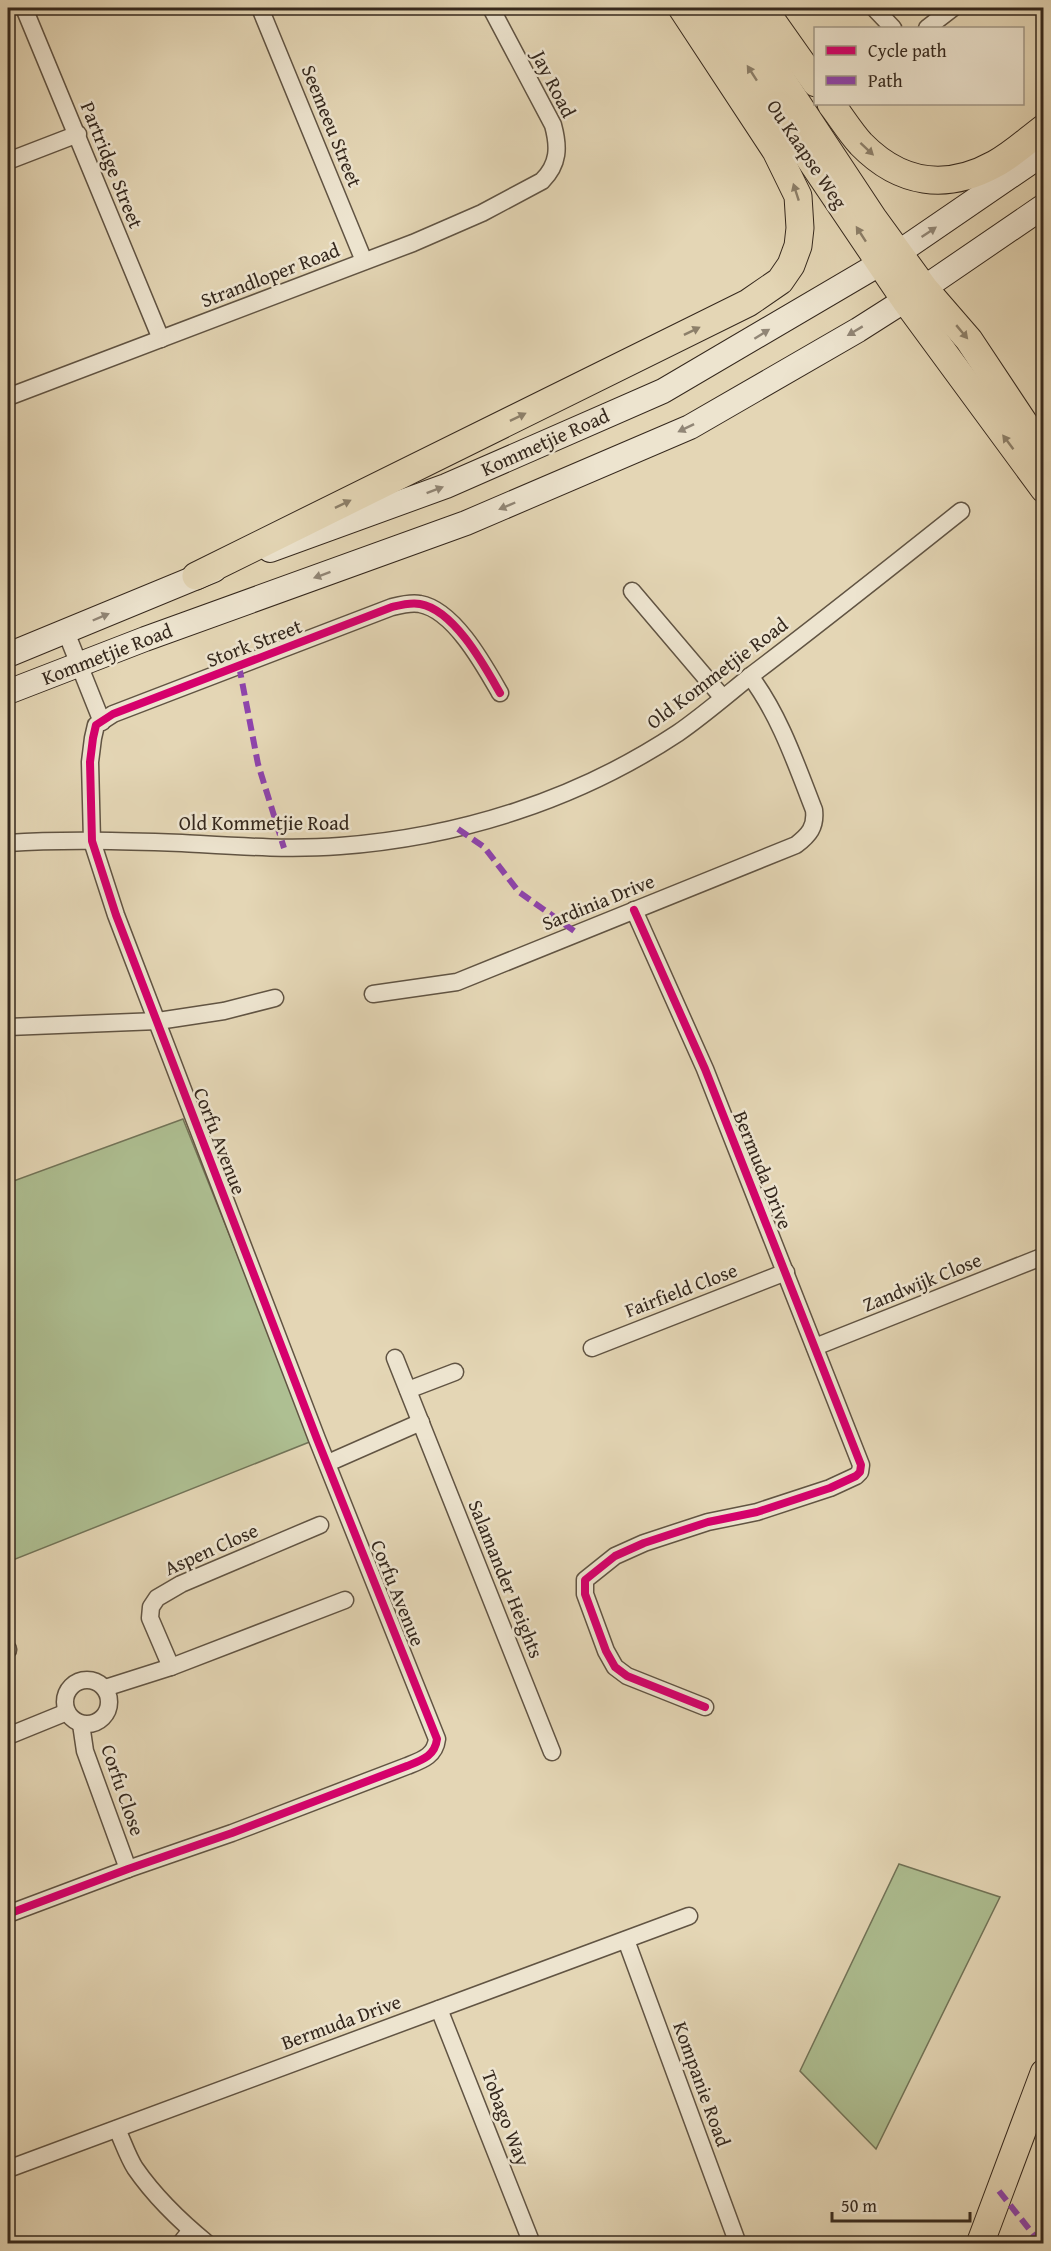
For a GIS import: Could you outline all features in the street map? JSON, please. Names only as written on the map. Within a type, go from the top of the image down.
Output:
[{"type":"main road","points":[[196,576],[748,303],[780,280],[791,265],[798,246],[801,228],[798,196],[777,151],[682,8]]},
{"type":"main road","name":"Ou Kaapse Weg","points":[[708,8],[915,294]]},
{"type":"main road","name":"Ou Kaapse Weg","points":[[734,8],[889,258]]},
{"type":"main road","points":[[763,8],[814,80]]},
{"type":"main road","points":[[832,105],[860,143],[883,163],[899,173],[932,181],[947,181],[967,176],[997,164],[1044,128]]},
{"type":"main road","name":"Kommetjie Road","points":[[8,655],[196,576],[446,486],[663,391],[757,338],[889,258],[1044,153]]},
{"type":"main road","name":"Kommetjie Road","points":[[8,692],[145,639],[466,523],[690,427],[858,330],[1044,206]]},
{"type":"main road","points":[[915,294],[969,340],[1044,453]]},
{"type":"main road","points":[[915,294],[1044,489]]},
{"type":"main road","points":[[980,2244],[1044,2073]]},
{"type":"street","name":"Partridge Street","points":[[24,8],[161,339]]},
{"type":"street","name":"Seemeeu Street","points":[[260,8],[364,261]]},
{"type":"street","name":"Jay Road","points":[[490,8],[553,125],[558,146],[557,158],[549,174],[542,181]]},
{"type":"street","points":[[874,8],[892,27]]},
{"type":"street","points":[[928,27],[953,8]]},
{"type":"street","points":[[8,161],[78,134]]},
{"type":"street","name":"Strandloper Road","points":[[8,397],[449,228],[542,181]]},
{"type":"street","name":"Old Kommetjie Road","points":[[8,843],[92,841],[255,847],[337,846],[406,839],[458,829],[538,803],[585,784],[678,733],[961,511]]},
{"type":"street","points":[[632,591],[723,698]]},
{"type":"street","name":"Stork Street","points":[[102,722],[113,714],[392,607],[410,604],[420,604],[442,614],[485,667],[500,693]]},
{"type":"street","points":[[66,632],[102,722],[94,731],[90,762],[92,841]]},
{"type":"street","name":"Sardinia Drive","points":[[373,994],[457,982],[796,845],[810,833],[814,824],[814,810],[775,715],[767,699],[750,676]]},
{"type":"street","name":"Corfu Avenue","points":[[8,1914],[232,1833],[407,1766],[430,1755],[435,1749],[437,1735],[197,1129],[116,915],[92,841]]},
{"type":"street","name":"Bermuda Drive","points":[[634,910],[705,1069],[861,1465],[860,1472],[856,1476],[830,1488],[780,1504],[708,1522],[645,1543],[615,1556],[585,1580],[583,1587],[585,1594],[606,1651],[615,1667],[627,1676],[705,1707]]},
{"type":"street","points":[[8,1027],[158,1021],[224,1011],[275,998]]},
{"type":"street","name":"Zandwijk Close","points":[[815,1347],[1044,1256]]},
{"type":"street","name":"Fairfield Close","points":[[592,1348],[786,1272]]},
{"type":"street","name":"Salamander Heights","points":[[395,1358],[552,1752]]},
{"type":"street","points":[[408,1390],[455,1372]]},
{"type":"street","points":[[328,1463],[421,1422]]},
{"type":"street","name":"Aspen Close","points":[[171,1667],[150,1618],[151,1604],[157,1598],[181,1584],[320,1525]]},
{"type":"street","points":[[105,1688],[171,1667],[345,1600]]},
{"type":"street","points":[[96,1681],[105,1688],[110,1706],[100,1721],[91,1725],[81,1724],[73,1720],[67,1712],[66,1695],[69,1689],[78,1682],[96,1681]]},
{"type":"street","points":[[8,1736],[67,1712]]},
{"type":"street","name":"Corfu Close","points":[[81,1724],[85,1751],[128,1869]]},
{"type":"street","name":"Bermuda Drive","points":[[8,2169],[210,2092],[689,1916]]},
{"type":"street","name":"Kompanie Road","points":[[626,1940],[738,2244]]},
{"type":"street","name":"Tobago Way","points":[[439,2009],[532,2244]]},
{"type":"street","points":[[117,2129],[134,2167],[158,2197],[208,2244]]},
{"type":"street","points":[[180,2244],[191,2230]]},
{"type":"green space","points":[[183,1119],[312,1441],[8,1562],[8,1183]]},
{"type":"green space","points":[[899,1864],[1000,1897],[876,2149],[800,2071]]},
{"type":"marked path","points":[[239,666],[258,764],[284,848]]},
{"type":"marked path","points":[[458,829],[484,847],[519,892],[577,933]]},
{"type":"marked path","points":[[999,2191],[1041,2244]]},
{"type":"cycle path","points":[[8,1914],[232,1833],[413,1764],[434,1750],[437,1739],[317,1439],[116,915],[92,841],[90,762],[96,725],[113,714],[392,607],[409,604],[420,604],[433,608],[445,616],[467,640],[500,693]]},
{"type":"cycle path","points":[[634,910],[705,1069],[861,1465],[860,1472],[856,1476],[830,1488],[757,1512],[708,1522],[644,1543],[615,1556],[585,1580],[585,1594],[606,1651],[615,1667],[627,1676],[705,1707]]}]
